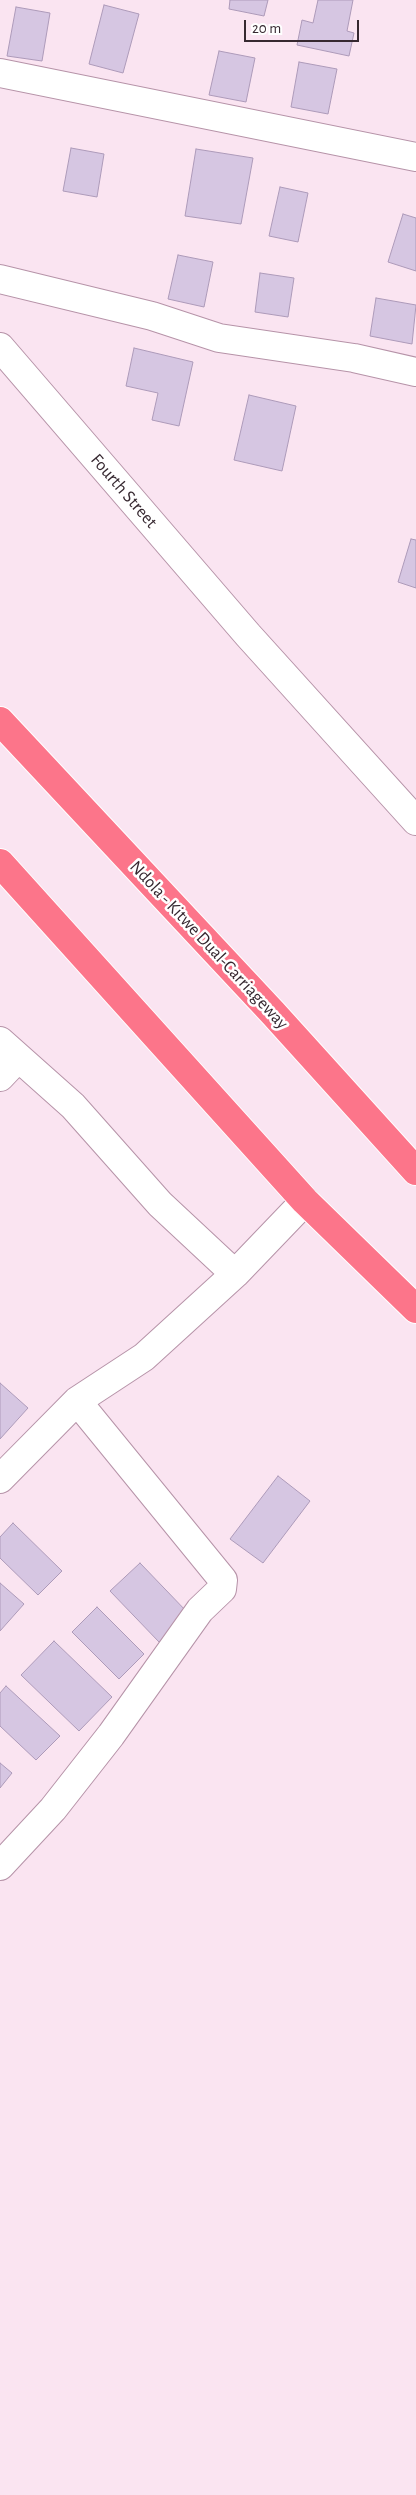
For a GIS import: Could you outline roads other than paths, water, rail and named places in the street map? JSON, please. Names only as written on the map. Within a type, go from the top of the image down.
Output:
[{"type":"highway","name":"Ndola - Kitwe Dual-Carriageway","points":[[0,721],[273,1013],[416,1171]]},
{"type":"highway","points":[[0,863],[305,1201],[416,1310]]},
{"type":"street","points":[[0,72],[416,157]]},
{"type":"street","points":[[0,279],[152,316],[219,338],[354,358],[416,372]]},
{"type":"street","name":"Fourth Street","points":[[0,347],[248,635],[416,821]]},
{"type":"street","points":[[6,1059],[74,1106],[160,1204],[235,1274]]},
{"type":"street","points":[[0,1479],[77,1401],[144,1357],[235,1274],[305,1201]]},
{"type":"street","points":[[0,1866],[53,1809],[105,1743],[200,1610],[222,1589],[223,1580],[77,1401]]}]
